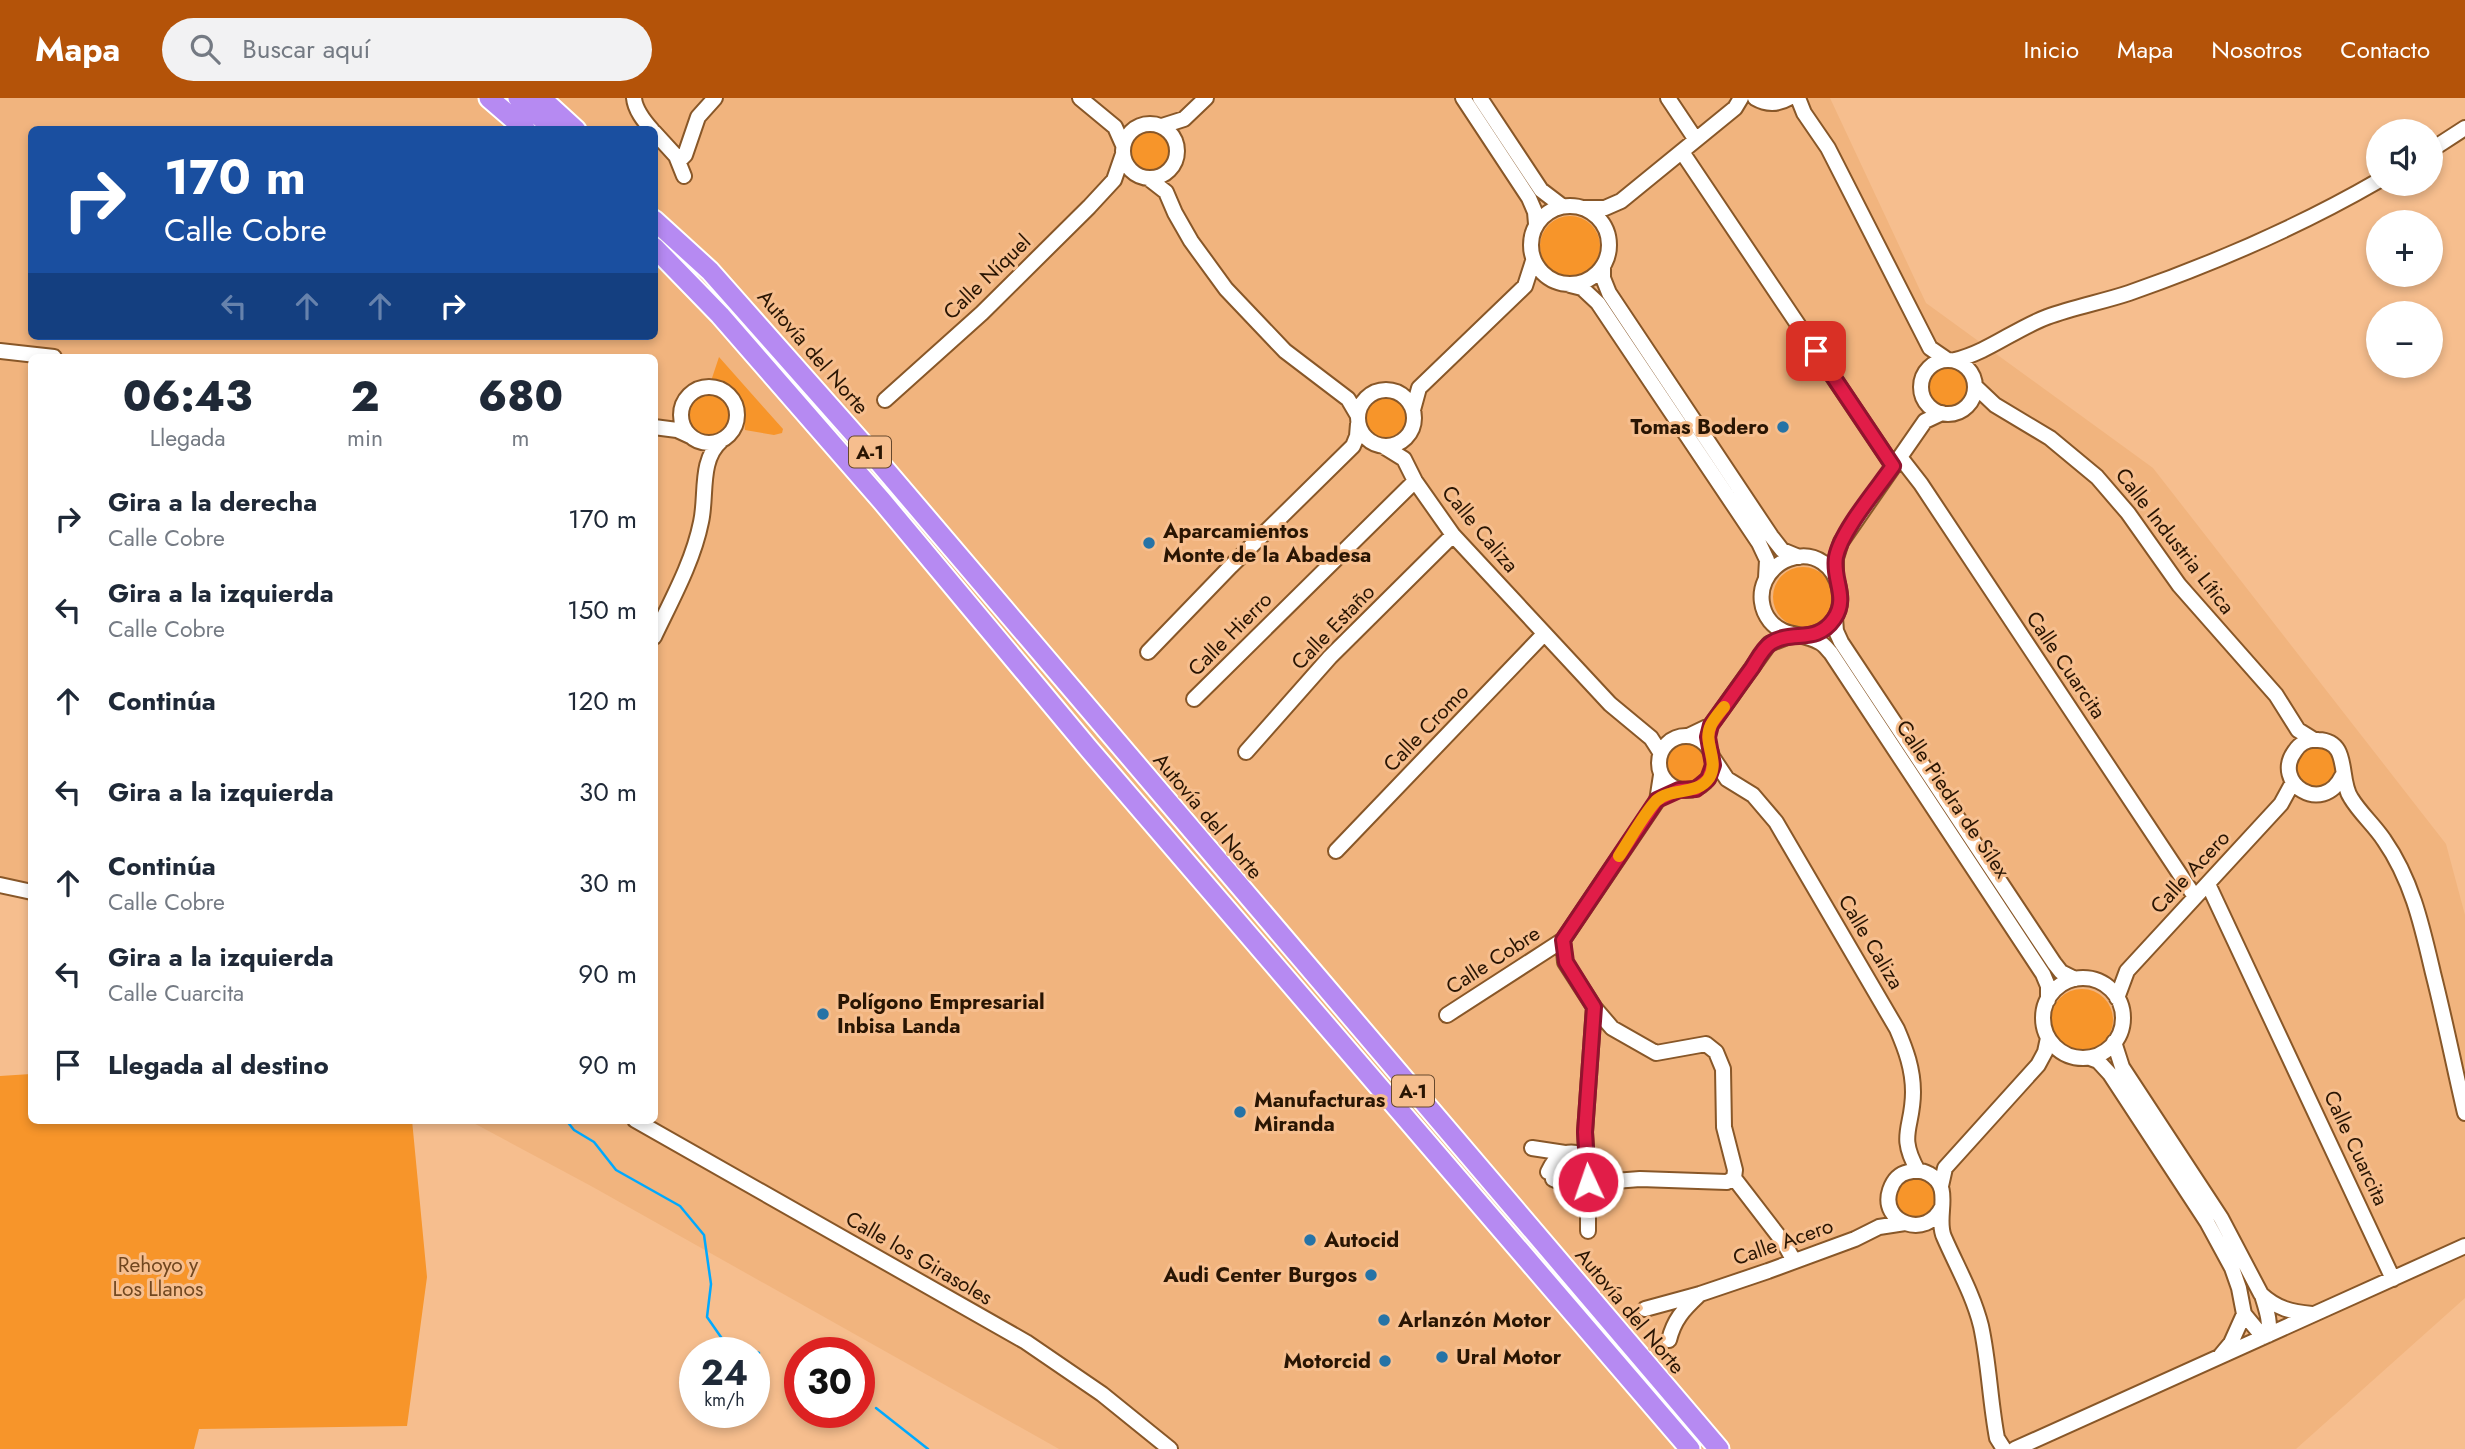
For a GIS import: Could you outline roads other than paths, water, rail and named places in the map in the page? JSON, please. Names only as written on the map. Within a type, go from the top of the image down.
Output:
[{"type":"highway","points":[[489,98],[521,126]]},
{"type":"highway","points":[[518,98],[550,126]]},
{"type":"highway","points":[[541,98],[572,126]]},
{"type":"highway","points":[[658,211],[710,271]]},
{"type":"highway","name":"Autovía del Norte","points":[[658,224],[710,271],[872,454],[1719,1449]]},
{"type":"highway","name":"A-1","points":[[658,251],[720,314],[797,401],[1089,749],[1690,1449]]},
{"type":"highway","points":[[1629,1379],[1675,1449]]},
{"type":"street","points":[[634,98],[649,126]]},
{"type":"street","points":[[679,161],[685,155],[698,117],[715,98]]},
{"type":"street","points":[[1080,98],[1115,127],[1130,170],[1167,192]]},
{"type":"street","points":[[1162,126],[1184,119],[1206,98]]},
{"type":"street","points":[[1463,98],[1529,198],[1535,212],[1536,224]]},
{"type":"street","points":[[1480,98],[1541,190],[1562,206],[1584,208],[1605,208],[1621,201],[1739,102],[1784,100],[1804,113]]},
{"type":"street","points":[[1668,98],[1696,140]]},
{"type":"street","points":[[1798,98],[1804,113],[1828,148],[1930,348],[1966,365],[1972,372],[1976,387],[1971,402],[1963,410]]},
{"type":"street","points":[[1184,119],[1176,142],[1177,155],[1167,192],[1175,213],[1191,240],[1226,289],[1285,351],[1348,399],[1365,437],[1404,459]]},
{"type":"street","points":[[1115,127],[1152,124],[1162,126],[1171,133],[1176,142]]},
{"type":"street","points":[[1123,150],[1128,135],[1137,127]]},
{"type":"street","points":[[2443,142],[2465,128]]},
{"type":"street","points":[[658,137],[679,161],[684,176]]},
{"type":"street","name":"Calle Níquel","points":[[885,400],[982,313],[1089,207],[1114,180],[1123,150]]},
{"type":"street","name":"Calle Cuarcita","points":[[1682,152],[1897,462],[1929,495],[2195,897]]},
{"type":"street","points":[[1114,180],[1127,175],[1146,178],[1162,176],[1172,167]]},
{"type":"street","points":[[1926,370],[1936,362],[1972,356],[2048,317],[2127,293],[2246,247],[2366,187]]},
{"type":"street","points":[[1606,229],[1621,201]]},
{"type":"street","points":[[1554,282],[1538,270],[1533,261],[1531,236],[1543,216],[1562,206]]},
{"type":"street","points":[[1584,208],[1593,213],[1606,229],[1609,248],[1603,266],[1603,278],[1609,293],[1763,525],[1783,550],[1825,564],[1836,577]]},
{"type":"street","points":[[1404,459],[1404,447],[1414,423],[1413,410],[1419,388],[1525,286],[1533,261]]},
{"type":"street","points":[[1570,285],[1583,283],[1603,266]]},
{"type":"street","points":[[1525,286],[1554,282],[1583,288],[1598,303],[1759,543],[1767,560],[1762,598],[1768,618],[1769,644],[1711,725],[1708,737],[1712,772],[1703,784]]},
{"type":"street","points":[[1972,372],[1979,358],[1992,345]]},
{"type":"street","points":[[1925,421],[1925,401],[1921,386],[1930,348]]},
{"type":"street","points":[[0,351],[28,354]]},
{"type":"street","points":[[658,420],[683,405],[698,389],[708,387],[726,392],[733,399],[737,417],[730,435],[713,448],[706,473],[701,523],[694,546],[658,628]]},
{"type":"street","name":"Calle Industria Lítica","points":[[1976,387],[1995,405],[2050,438],[2106,486],[2179,585],[2276,695],[2298,730],[2314,740]]},
{"type":"street","points":[[1397,392],[1419,388]]},
{"type":"street","points":[[1348,399],[1387,389],[1407,399],[1413,410]]},
{"type":"street","points":[[1148,652],[1353,446],[1364,400],[1372,393]]},
{"type":"street","points":[[1925,401],[1932,408],[1951,414],[1978,404],[1995,405]]},
{"type":"street","points":[[683,405],[682,422],[700,449],[706,473]]},
{"type":"street","points":[[1769,644],[1819,632],[1835,618],[1841,597],[1836,577],[1836,558],[1841,542],[1925,421],[1942,413]]},
{"type":"street","points":[[658,428],[677,430],[712,443],[721,441]]},
{"type":"street","points":[[1353,446],[1394,445],[1408,435]]},
{"type":"street","name":"Calle Caliza","points":[[1404,459],[1415,481],[1453,535],[1610,704],[1651,738],[1660,752]]},
{"type":"street","name":"Calle Hierro","points":[[1194,699],[1415,481]]},
{"type":"street","name":"Calle Estaño","points":[[1246,752],[1330,657],[1453,535]]},
{"type":"street","points":[[1766,578],[1783,562],[1806,558],[1841,542]]},
{"type":"street","points":[[1768,618],[1778,629],[1798,636]]},
{"type":"street","name":"Calle Piedra de Sílex","points":[[1835,618],[1836,631],[1842,642],[2054,963],[2061,972],[2075,979]]},
{"type":"street","name":"Calle Cromo","points":[[1336,851],[1544,634]]},
{"type":"street","name":"Calle Piedra de Sílex","points":[[1798,636],[1821,642],[1846,676],[2043,974],[2048,986],[2048,1000]]},
{"type":"street","points":[[1651,738],[1672,739],[1688,736],[1711,725]]},
{"type":"street","points":[[2298,730],[2289,766],[2293,782],[2305,793],[2319,795],[2336,787],[2343,776]]},
{"type":"street","points":[[1688,736],[1698,738],[1711,753]]},
{"type":"street","points":[[1672,739],[1660,752],[1658,761],[1661,775],[1670,786],[1679,790],[1692,790],[1703,784],[1727,779]]},
{"type":"street","points":[[2294,751],[2303,743],[2314,740],[2328,743],[2337,749],[2352,800],[2388,846],[2405,875],[2419,914],[2465,1113]]},
{"type":"street","name":"Calle Caliza","points":[[1711,753],[1718,769],[1727,779],[1753,795],[1776,822],[1897,1029],[1912,1075],[1912,1107],[1906,1142],[1909,1154],[1920,1171]]},
{"type":"street","name":"Calle Cobre","points":[[1447,1015],[1563,940],[1657,800],[1661,775]]},
{"type":"street","name":"Calle Acero","points":[[2118,998],[2127,971],[2284,801],[2293,782]]},
{"type":"street","points":[[1657,800],[1679,790]]},
{"type":"street","points":[[2328,792],[2352,800]]},
{"type":"street","name":"Calle Acero","points":[[2284,801],[2305,793]]},
{"type":"street","name":"Calle Cuarcita","points":[[2208,884],[2393,1279]]},
{"type":"street","points":[[0,885],[28,891]]},
{"type":"street","points":[[1563,940],[1566,962],[1594,1007],[1612,1028],[1656,1053],[1706,1044],[1716,1052],[1723,1069],[1724,1127],[1735,1170],[1734,1178],[1784,1243],[1794,1261]]},
{"type":"street","name":"Calle Acero","points":[[2099,982],[2127,971]]},
{"type":"street","points":[[2090,1058],[2101,1054],[2115,1042],[2123,1019],[2118,998],[2109,988],[2099,982],[2075,979],[2057,988],[2048,1000],[2043,1020],[2048,1038],[2056,1048],[2069,1055],[2098,1061],[2110,1074],[2202,1213],[2232,1268],[2245,1314],[2265,1336]]},
{"type":"street","points":[[1588,1231],[1585,1132],[1594,1007]]},
{"type":"street","points":[[1591,1040],[1600,1032],[1612,1028]]},
{"type":"street","points":[[2004,1449],[1997,1438],[1981,1327],[1963,1276],[1943,1235],[1941,1186],[1945,1168],[2038,1065],[2048,1038]]},
{"type":"street","points":[[2115,1042],[2122,1067],[2221,1218],[2261,1294],[2270,1326],[2265,1336]]},
{"type":"street","points":[[2038,1065],[2069,1055]]},
{"type":"street","name":"Calle los Girasoles","points":[[642,1124],[1026,1342],[1102,1394],[1170,1449]]},
{"type":"street","points":[[1585,1132],[1580,1145],[1555,1158],[1550,1176],[1565,1185],[1585,1174],[1727,1182],[1734,1178]]},
{"type":"street","points":[[1532,1149],[1581,1154],[1585,1174]]},
{"type":"street","name":"Calle Caliza","points":[[1898,1177],[1909,1154]]},
{"type":"street","points":[[1879,1227],[1889,1201],[1891,1187],[1898,1177],[1909,1171],[1945,1168]]},
{"type":"street","points":[[1920,1171],[1933,1177],[1941,1186]]},
{"type":"street","points":[[1889,1201],[1892,1213],[1905,1223],[1924,1224],[1943,1235]]},
{"type":"street","points":[[1924,1224],[1935,1218],[1942,1207]]},
{"type":"street","name":"Calle Acero","points":[[1645,1309],[1699,1294],[1794,1261],[1855,1239],[1879,1227],[1905,1223]]},
{"type":"street","points":[[2015,1449],[2465,1246]]},
{"type":"street","name":"Calle Acero","points":[[1669,1340],[1678,1315],[1699,1294]]},
{"type":"street","points":[[2261,1294],[2270,1303],[2289,1311],[2314,1314]]},
{"type":"street","points":[[2220,1357],[2231,1343],[2245,1314]]},
{"type":"waterway","points":[[569,1124],[594,1142],[616,1170],[680,1206],[704,1235],[711,1284],[707,1317],[721,1337]]},
{"type":"waterway","points":[[876,1408],[928,1449]]},
{"type":"place","name":"Tomas Bodero","points":[[1783,427]]},
{"type":"place","name":"Aparcamientos Monte de la Abadesa","points":[[1149,543]]},
{"type":"place","name":"Polígono Empresarial Inbisa Landa","points":[[823,1014]]},
{"type":"place","name":"Manufacturas Miranda","points":[[1240,1112]]},
{"type":"place","name":"Autocid","points":[[1310,1240]]},
{"type":"place","name":"Audi Center Burgos","points":[[1371,1275]]},
{"type":"place","name":"Arlanzón Motor","points":[[1384,1320]]},
{"type":"place","name":"Ural Motor","points":[[1442,1357]]},
{"type":"place","name":"Motorcid","points":[[1385,1361]]},
{"type":"park label","name":"Rehoyo y Los Llanos","points":[[158,1277]]}]
